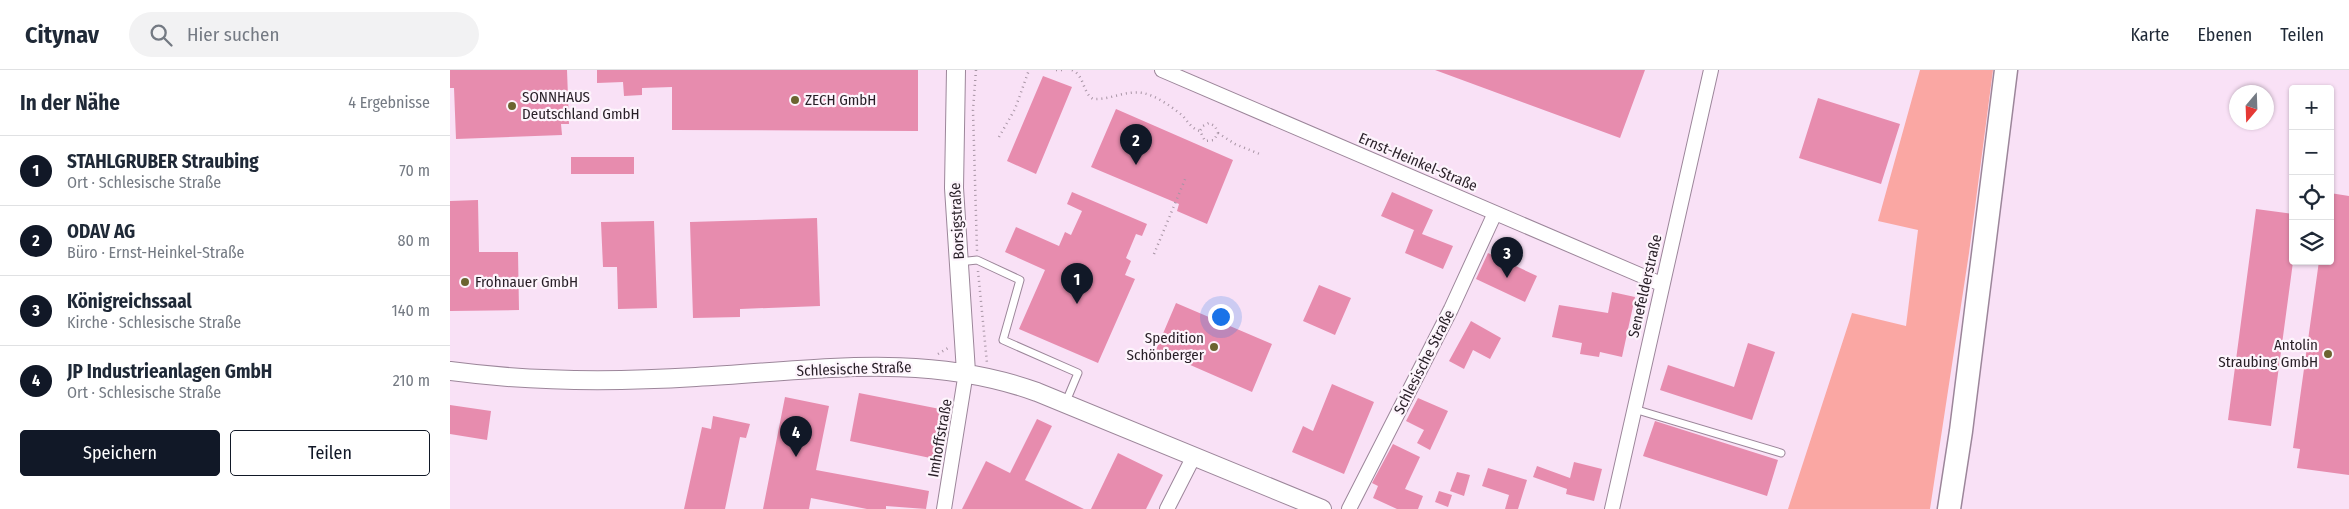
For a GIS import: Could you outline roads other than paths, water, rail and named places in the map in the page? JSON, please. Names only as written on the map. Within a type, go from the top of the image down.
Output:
[{"type":"highway","points":[[1949,509],[1961,430],[2006,70]]},
{"type":"street","name":"Borsigstraße","points":[[956,70],[954,142],[958,262],[966,366]]},
{"type":"street","name":"Ernst-Heinkel-Straße","points":[[1162,70],[1661,284]]},
{"type":"street","name":"Senefelderstraße","points":[[1612,509],[1661,284],[1711,70]]},
{"type":"street","name":"Schlesische Straße","points":[[1349,509],[1451,309],[1495,213]]},
{"type":"street","name":"Schlesische Straße","points":[[450,370],[557,380],[696,377],[878,365],[966,366],[1065,404],[1322,509]]},
{"type":"street","name":"Imhoffstraße","points":[[944,509],[966,366]]},
{"type":"street","points":[[1167,509],[1194,456]]},
{"type":"lane","points":[[958,262],[977,260],[1020,280],[1003,340],[1078,373],[1065,404]]},
{"type":"lane","points":[[1634,409],[1782,453]]},
{"type":"place","name":"ZECH GmbH","points":[[795,100]]},
{"type":"place","name":"SONNHAUS Deutschland GmbH","points":[[512,106]]},
{"type":"place","name":"ODAV AG","points":[[1136,165]]},
{"type":"place","name":"Königreichssaal","points":[[1507,278]]},
{"type":"place","name":"Frohnauer GmbH","points":[[465,282]]},
{"type":"place","name":"STAHLGRUBER Straubing","points":[[1077,304]]},
{"type":"place","name":"Spedition Schönberger","points":[[1214,347]]},
{"type":"place","name":"Antolin Straubing GmbH","points":[[2328,354]]},
{"type":"place","name":"JP Industrieanlagen GmbH","points":[[796,457]]}]
